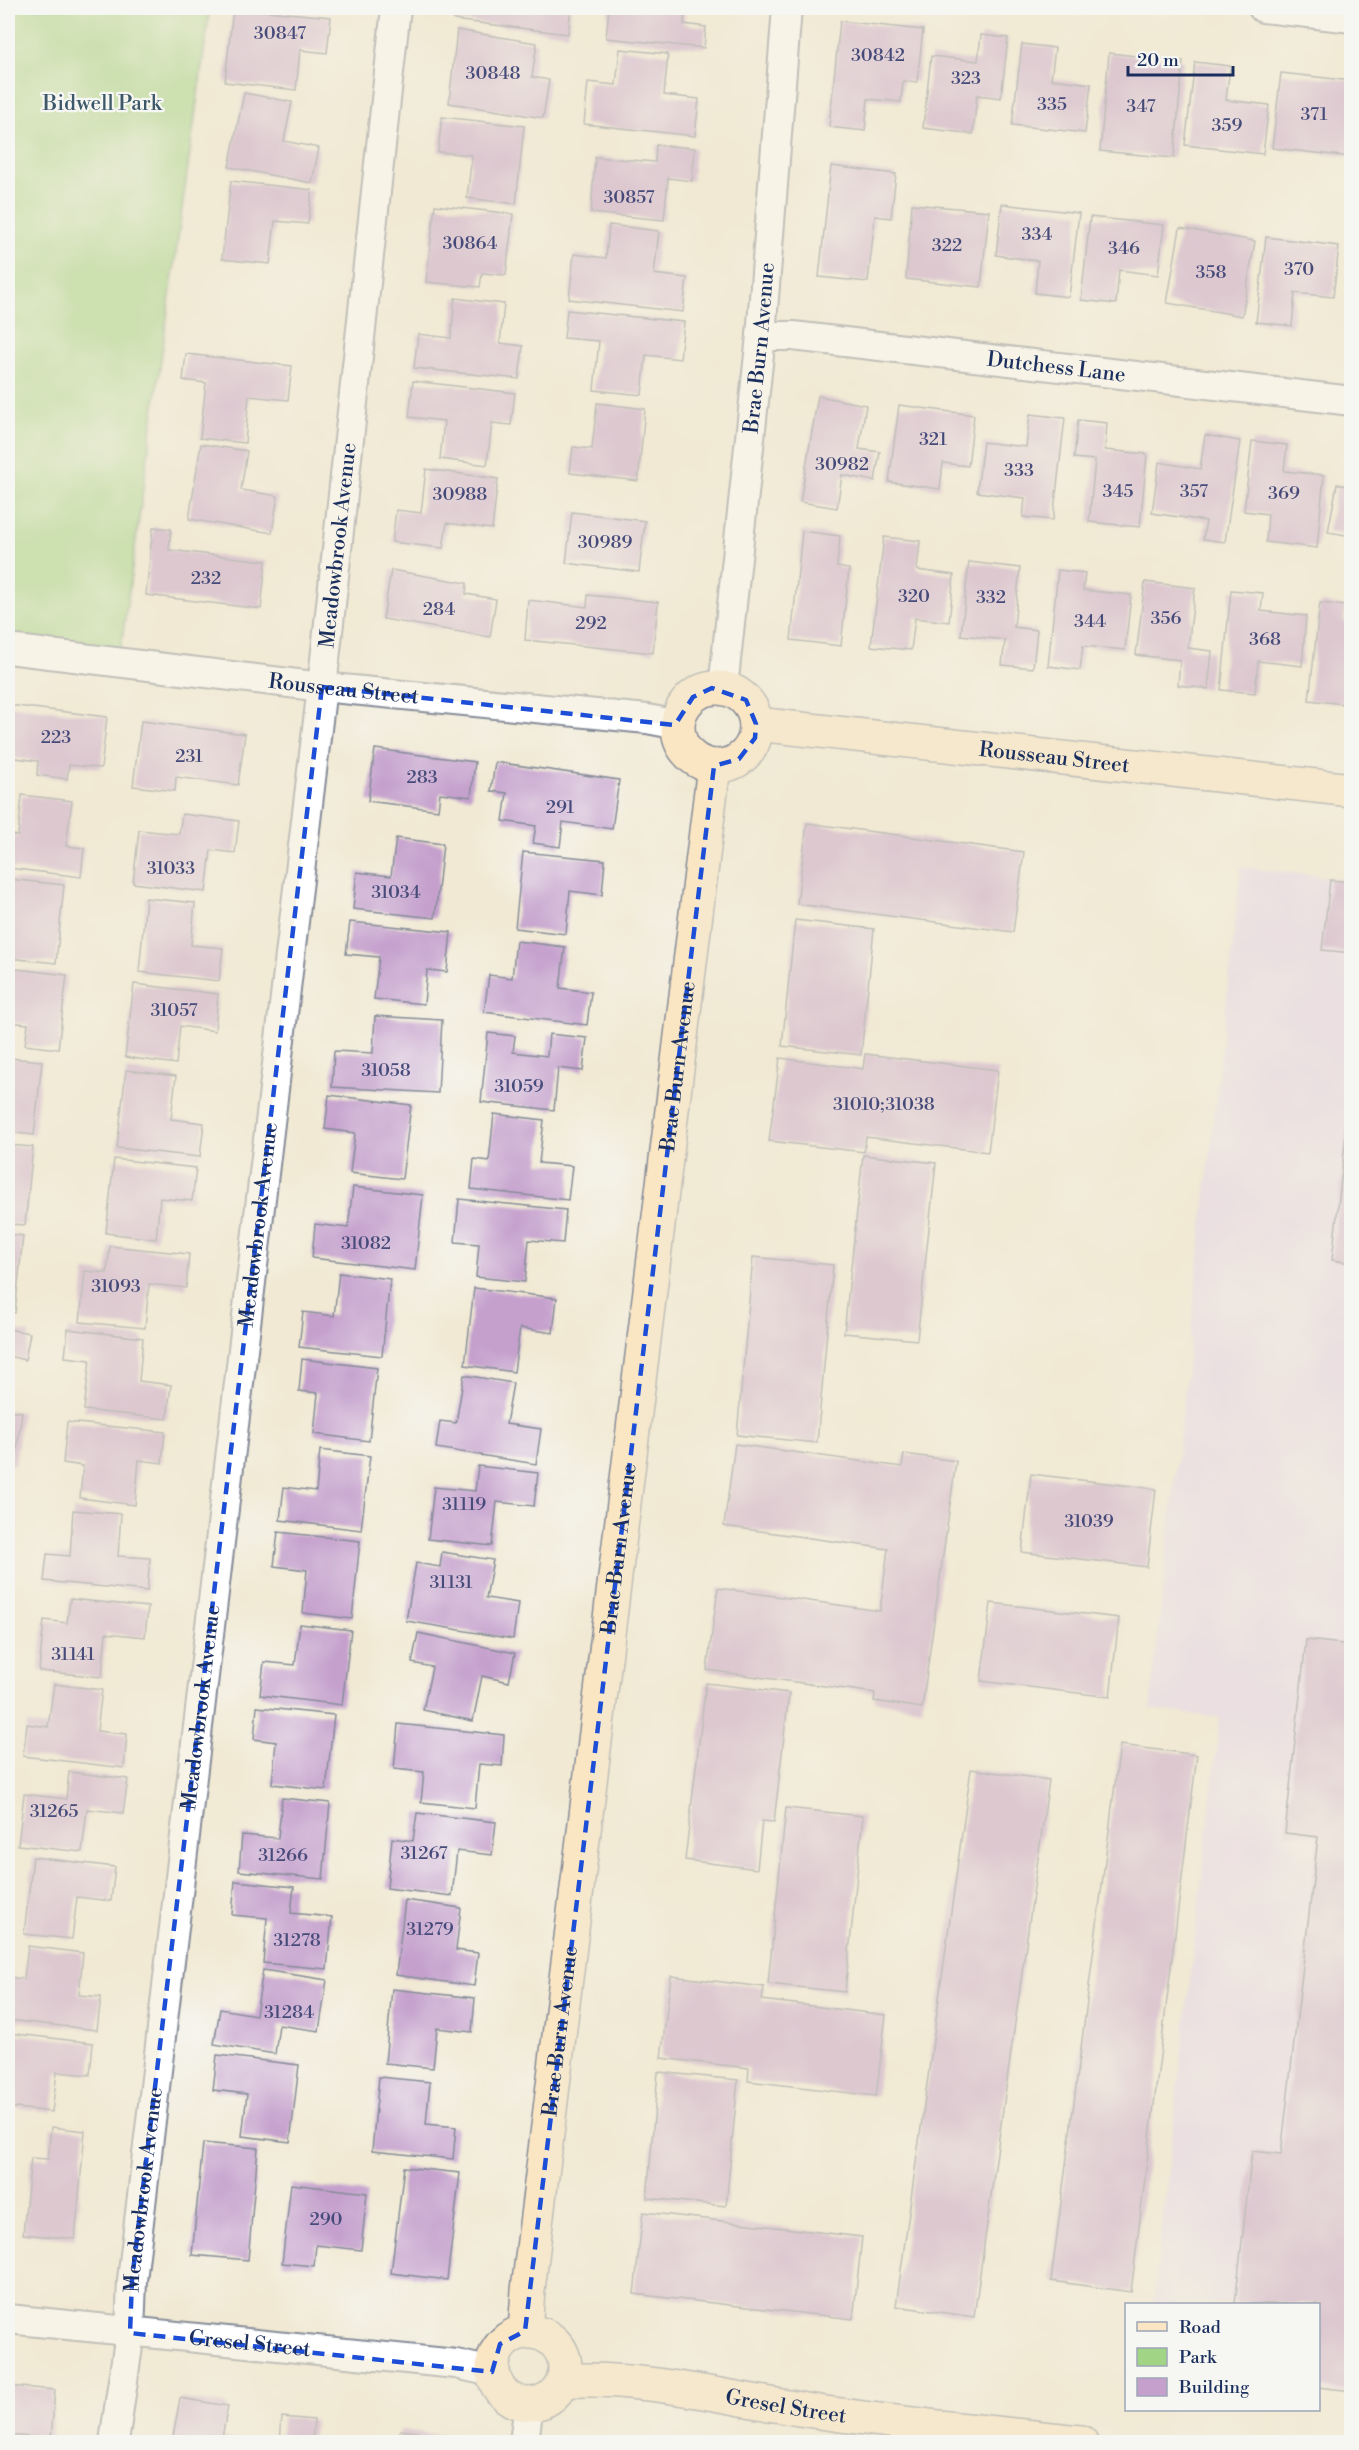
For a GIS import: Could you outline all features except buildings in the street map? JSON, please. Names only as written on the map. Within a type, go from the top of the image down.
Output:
[{"type":"street","name":"Meadowbrook Avenue","points":[[114,2442],[130,2333],[134,2268],[322,687],[396,8]]},
{"type":"street","name":"Brae Burn Avenue","points":[[723,688],[761,336],[787,8]]},
{"type":"street","points":[[1263,8],[1352,18]]},
{"type":"street","name":"Dutchess Lane","points":[[761,336],[793,336],[1352,401]]},
{"type":"street","name":"Rousseau Street","points":[[8,650],[322,687],[647,718],[679,726]]},
{"type":"street","points":[[712,688],[723,688],[746,700],[753,711],[756,724],[752,744],[740,759],[727,765],[714,766],[698,760],[685,748],[680,737],[679,726],[685,705],[693,697],[712,688]]},
{"type":"street","name":"Rousseau Street","points":[[756,724],[1352,790]]},
{"type":"street","name":"Brae Burn Avenue","points":[[525,2331],[529,2278],[714,766]]},
{"type":"street","name":"Gresel Street","points":[[8,2319],[456,2364],[492,2372]]},
{"type":"street","points":[[525,2331],[543,2334],[558,2346],[565,2368],[563,2381],[550,2398],[529,2404],[516,2402],[505,2395],[496,2384],[492,2372],[492,2362],[500,2344],[507,2338],[525,2331]]},
{"type":"street","name":"Gresel Street","points":[[563,2381],[587,2379],[642,2385],[835,2415],[1081,2442]]},
{"type":"street","points":[[524,2442],[529,2404]]},
{"type":"highlighted area","points":[[322,687],[675,725],[693,697],[712,688],[746,700],[756,724],[755,738],[739,759],[714,766],[525,2331],[500,2344],[492,2372],[130,2333],[132,2280]]},
{"type":"shaded area","points":[[1241,867],[1351,880],[1351,2394],[1320,2391],[1320,2303],[1153,2303],[1220,1718],[1150,1709]]},
{"type":"green space","name":"Bidwell Park","points":[[8,8],[210,8],[119,662],[8,649]]}]
